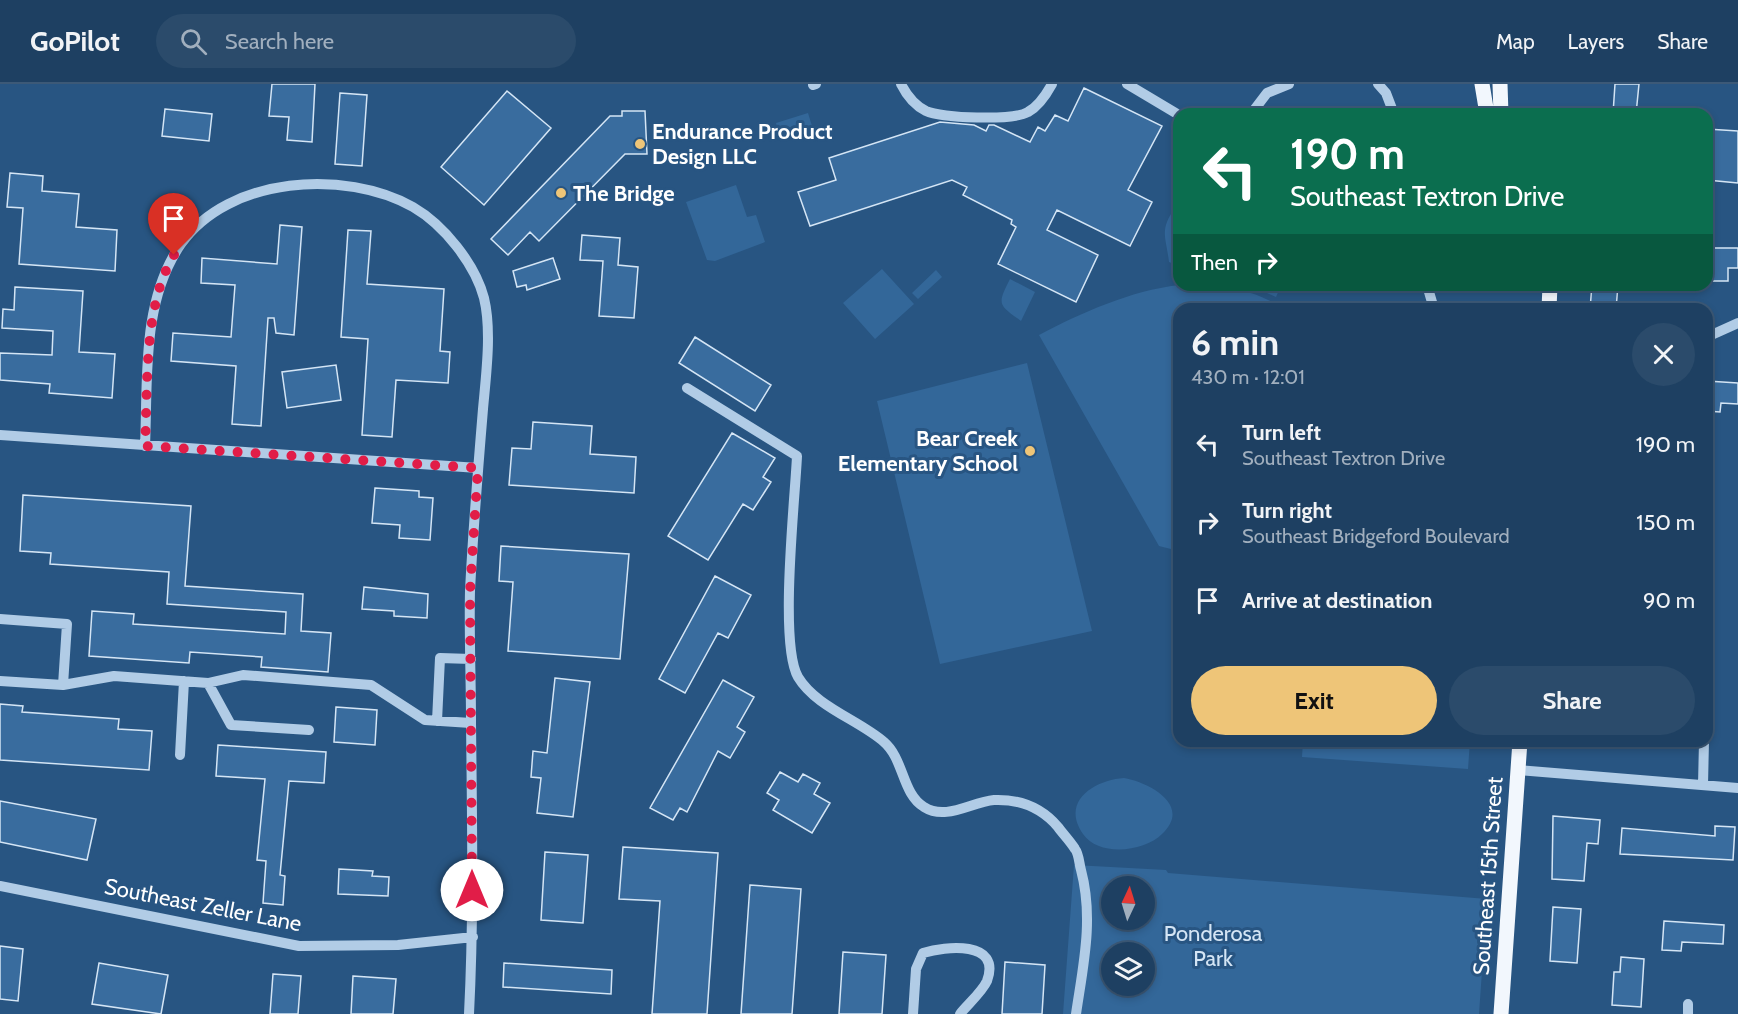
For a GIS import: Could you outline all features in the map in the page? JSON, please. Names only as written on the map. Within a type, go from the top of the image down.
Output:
[{"type":"main road","points":[[1482,84],[1486,108]]},
{"type":"main road","points":[[1500,84],[1501,108]]},
{"type":"main road","name":"Southeast 15th Street","points":[[1500,1014],[1520,747]]},
{"type":"street","points":[[901,84],[916,105],[929,112],[1001,119],[1027,113],[1038,105],[1052,84]]},
{"type":"street","points":[[1126,84],[1173,112]]},
{"type":"street","points":[[1256,108],[1267,93],[1289,84]]},
{"type":"street","points":[[1378,84],[1386,93],[1392,108]]},
{"type":"street","points":[[145,446],[154,306],[166,269],[183,241],[225,206],[251,193],[284,185],[329,186],[380,193],[415,208],[439,228],[467,261],[484,299],[488,354],[470,592],[472,937],[469,1014]]},
{"type":"street","points":[[1713,335],[1738,323]]},
{"type":"street","points":[[687,388],[798,456],[788,637],[798,676],[815,695],[885,742],[897,757],[910,789],[924,807],[938,812],[953,812],[985,801],[1023,802],[1052,820],[1076,850],[1085,886],[1089,924],[1076,1014]]},
{"type":"street","points":[[0,435],[478,468]]},
{"type":"street","points":[[0,619],[67,624],[63,685]]},
{"type":"street","points":[[437,721],[440,658],[471,659]]},
{"type":"street","points":[[0,681],[63,685],[114,676],[208,683],[243,675],[371,685],[425,720],[471,723]]},
{"type":"street","points":[[180,755],[184,681]]},
{"type":"street","points":[[208,683],[231,725],[309,730]]},
{"type":"street","points":[[1703,784],[1704,747]]},
{"type":"street","points":[[1518,770],[1738,788]]},
{"type":"street","name":"Southeast Zeller Lane","points":[[0,886],[298,946],[398,945],[472,937]]},
{"type":"street","points":[[914,1014],[916,969],[923,953],[940,947],[975,949],[984,954],[988,966],[987,981],[960,1014]]},
{"type":"green space","points":[[808,113],[812,126],[780,136],[776,123]]},
{"type":"green space","points":[[736,185],[747,217],[756,215],[765,242],[715,261],[707,260],[686,202]]},
{"type":"green space","points":[[1173,211],[1173,264],[1169,262],[1165,234]]},
{"type":"green space","points":[[882,269],[914,304],[875,339],[843,303]]},
{"type":"green space","points":[[936,270],[942,277],[918,299],[912,293]]},
{"type":"green space","points":[[1010,279],[1035,292],[1021,321],[1002,303],[1003,294]]},
{"type":"green space","points":[[1173,286],[1173,291],[1243,291],[1274,303],[1173,303],[1173,548],[1171,549],[1159,546],[1039,335],[1073,318],[1125,297]]},
{"type":"green space","points":[[1262,291],[1279,291],[1276,297]]},
{"type":"green space","points":[[1027,363],[1092,631],[940,664],[877,401]]},
{"type":"green space","points":[[1303,747],[1470,747],[1468,769],[1302,757]]},
{"type":"green space","points":[[1124,778],[1155,790],[1170,805],[1173,814],[1162,834],[1154,840],[1133,848],[1110,849],[1090,841],[1083,834],[1077,822],[1076,812],[1078,802],[1092,788]]},
{"type":"green space","name":"Ponderosa Park","points":[[1074,865],[1166,870],[1168,873],[1487,899],[1479,1014],[1063,1014]]},
{"type":"building","points":[[272,84],[315,84],[312,142],[287,140],[289,117],[269,116]]},
{"type":"building","points":[[1615,84],[1639,84],[1637,108],[1613,108]]},
{"type":"building","points":[[1084,88],[1162,126],[1128,190],[1152,202],[1130,246],[1057,210],[1047,230],[1098,255],[1076,302],[998,264],[1016,227],[1011,224],[1012,220],[963,195],[967,187],[952,180],[810,226],[798,192],[836,180],[829,158],[940,122],[974,125],[986,131],[989,125],[994,125],[1030,142],[1038,127],[1045,131],[1055,115],[1068,121]]},
{"type":"building","points":[[507,91],[551,128],[484,205],[441,167]]},
{"type":"building","points":[[340,93],[367,95],[362,166],[335,164]]},
{"type":"building","points":[[165,109],[212,114],[209,141],[162,136]]},
{"type":"building","name":"The Bridge","points":[[622,111],[645,111],[647,154],[625,154],[539,241],[530,232],[508,255],[491,239],[610,116],[622,116]]},
{"type":"building","points":[[1713,129],[1738,131],[1738,183],[1713,181]]},
{"type":"building","points":[[10,173],[43,176],[42,191],[79,194],[76,227],[117,230],[115,271],[19,264],[23,208],[7,207]]},
{"type":"building","points":[[280,225],[302,227],[294,335],[276,333],[274,318],[268,318],[261,426],[232,424],[236,366],[171,361],[173,333],[231,337],[235,285],[201,283],[202,258],[277,264]]},
{"type":"building","points":[[348,230],[371,231],[367,284],[444,289],[440,351],[450,352],[448,383],[396,380],[392,437],[362,435],[368,339],[341,337]]},
{"type":"building","points":[[582,235],[620,238],[618,265],[638,267],[634,318],[599,316],[603,261],[580,260]]},
{"type":"building","points":[[1713,248],[1738,248],[1738,268],[1728,268],[1728,281],[1713,281]]},
{"type":"building","points":[[553,258],[560,279],[527,290],[526,285],[517,287],[513,271]]},
{"type":"building","points":[[15,287],[83,291],[79,352],[115,354],[112,398],[49,393],[50,384],[0,380],[0,353],[52,355],[53,331],[2,328],[3,309],[14,310]]},
{"type":"building","points":[[1592,291],[1618,291],[1616,303],[1590,303]]},
{"type":"building","points":[[695,337],[771,385],[755,411],[679,363]]},
{"type":"building","points":[[336,365],[341,400],[287,408],[282,372]]},
{"type":"building","points":[[1713,381],[1738,383],[1738,404],[1721,403],[1720,412],[1713,411]]},
{"type":"building","points":[[533,422],[592,426],[590,454],[636,457],[634,493],[509,485],[512,448],[531,449]]},
{"type":"building","points":[[732,433],[775,458],[763,477],[771,482],[753,510],[743,504],[708,560],[668,536]]},
{"type":"building","points":[[375,488],[419,491],[419,497],[433,498],[430,540],[399,538],[400,525],[372,523]]},
{"type":"building","points":[[23,495],[191,506],[185,586],[303,594],[301,631],[331,633],[328,672],[261,667],[262,657],[190,652],[189,663],[89,656],[92,611],[134,614],[133,624],[285,634],[286,612],[167,604],[169,572],[50,564],[51,553],[20,551]]},
{"type":"building","points":[[501,546],[629,554],[620,659],[508,651],[513,582],[499,581]]},
{"type":"building","points":[[715,576],[751,595],[728,638],[718,633],[685,693],[659,679]]},
{"type":"building","points":[[364,587],[428,594],[427,618],[394,616],[394,611],[362,609]]},
{"type":"building","points":[[555,678],[590,682],[573,817],[537,813],[541,778],[531,777],[533,751],[547,753]]},
{"type":"building","points":[[723,680],[754,697],[737,727],[745,732],[730,758],[718,751],[687,812],[680,808],[673,820],[650,808]]},
{"type":"building","points":[[0,704],[23,706],[22,712],[119,719],[118,729],[152,731],[149,770],[0,760]]},
{"type":"building","points":[[336,707],[377,710],[375,745],[334,742]]},
{"type":"building","points":[[218,745],[326,752],[324,783],[289,781],[280,875],[285,876],[283,905],[263,903],[266,861],[257,860],[265,779],[216,776]]},
{"type":"building","points":[[780,772],[798,782],[803,774],[820,783],[814,794],[830,803],[812,833],[773,810],[779,800],[767,793]]},
{"type":"building","points":[[0,801],[96,819],[87,860],[0,842]]},
{"type":"building","points":[[1553,816],[1600,820],[1598,844],[1587,843],[1584,881],[1552,879]]},
{"type":"building","points":[[1715,826],[1735,827],[1733,860],[1620,854],[1622,828],[1715,836]]},
{"type":"building","points":[[623,847],[718,853],[707,1014],[652,1014],[660,901],[619,899]]},
{"type":"building","points":[[545,852],[588,855],[583,923],[541,920]]},
{"type":"building","points":[[339,869],[373,871],[372,876],[389,877],[388,896],[338,894]]},
{"type":"building","points":[[750,885],[801,889],[792,1014],[741,1014]]},
{"type":"building","points":[[1553,907],[1581,909],[1577,963],[1550,961]]},
{"type":"building","points":[[1664,921],[1724,925],[1723,944],[1682,942],[1681,951],[1662,950]]},
{"type":"building","points":[[0,946],[23,949],[18,1001],[0,999]]},
{"type":"building","points":[[843,952],[886,955],[882,1014],[839,1014]]},
{"type":"building","points":[[1621,957],[1644,959],[1641,1007],[1612,1005],[1614,972],[1620,972]]},
{"type":"building","points":[[1005,962],[1045,965],[1042,1014],[1002,1014]]},
{"type":"building","points":[[99,963],[168,975],[161,1014],[92,1004]]},
{"type":"building","points":[[504,963],[612,970],[611,994],[503,987]]},
{"type":"building","points":[[273,974],[301,976],[298,1014],[270,1014]]},
{"type":"building","points":[[353,976],[396,979],[393,1014],[351,1014]]},
{"type":"place","name":"Endurance Product Design LLC","points":[[640,144]]},
{"type":"place","name":"The Bridge","points":[[561,193]]},
{"type":"place","name":"Bear Creek Elementary School","points":[[1030,451]]},
{"type":"route","points":[[174,255],[166,269],[154,306],[145,446],[478,468],[470,592],[472,890]]}]
